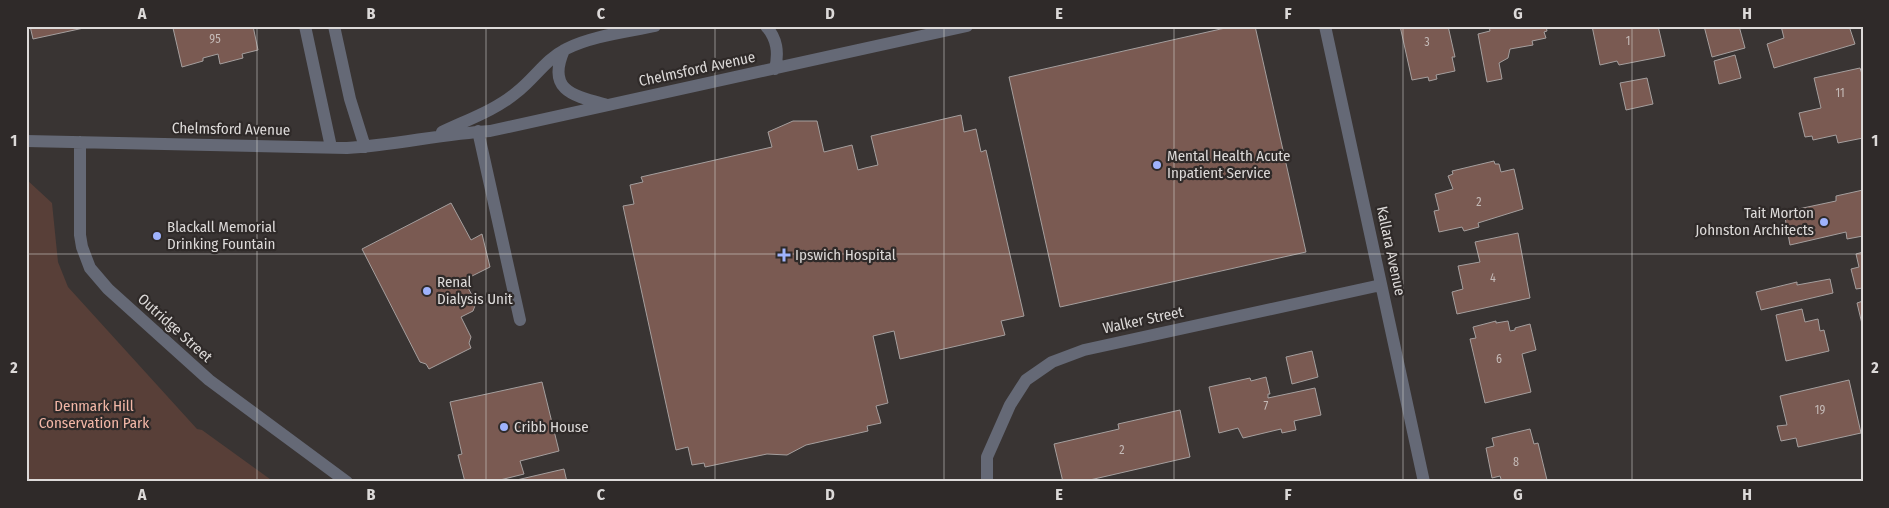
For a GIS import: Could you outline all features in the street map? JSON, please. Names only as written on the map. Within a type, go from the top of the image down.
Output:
[{"type":"street","points":[[304,26],[331,147]]},
{"type":"street","points":[[334,26],[350,99],[365,147]]},
{"type":"street","name":"Chelmsford Avenue","points":[[433,136],[485,112],[515,94],[544,65],[564,50],[586,41],[655,26]]},
{"type":"street","points":[[766,26],[777,47],[778,55],[775,69]]},
{"type":"street","name":"Chelmsford Avenue","points":[[26,141],[365,147],[433,136],[498,129],[967,26]]},
{"type":"street","name":"Kallara Avenue","points":[[1325,26],[1424,482]]},
{"type":"street","points":[[564,50],[557,71],[558,78],[564,88],[582,98],[608,105]]},
{"type":"street","points":[[478,132],[520,320]]},
{"type":"street","name":"Outridge Street","points":[[80,142],[80,235],[85,258],[96,277],[209,380],[347,482]]},
{"type":"street","name":"Walker Street","points":[[987,482],[987,458],[1010,405],[1026,380],[1052,362],[1084,350],[1381,284]]},
{"type":"green space","name":"Denmark Hill Conservation Park","points":[[26,179],[52,203],[58,262],[68,287],[197,429],[202,430],[274,482],[26,482]]},
{"type":"building","points":[[30,26],[93,26],[33,39]]},
{"type":"building","points":[[174,26],[253,26],[258,50],[242,54],[243,58],[220,64],[218,54],[182,67]]},
{"type":"building","name":"Mental Health Acute Inpatient Service","points":[[1234,26],[1255,26],[1306,252],[1060,307],[1009,77]]},
{"type":"building","points":[[1400,26],[1448,26],[1455,57],[1452,57],[1455,71],[1436,75],[1437,79],[1429,81],[1428,77],[1412,80]]},
{"type":"building","points":[[1489,26],[1546,26],[1547,31],[1544,32],[1546,38],[1532,41],[1533,45],[1510,49],[1508,58],[1499,63],[1502,79],[1487,82],[1478,34],[1490,31]]},
{"type":"building","points":[[1592,26],[1658,26],[1665,56],[1619,65],[1617,61],[1600,65]]},
{"type":"building","points":[[1704,26],[1739,26],[1745,48],[1712,57]]},
{"type":"building","points":[[1781,26],[1849,26],[1855,44],[1774,68],[1767,44],[1784,38]]},
{"type":"building","points":[[1735,55],[1741,78],[1719,84],[1714,61]]},
{"type":"building","points":[[1860,68],[1863,77],[1863,138],[1838,143],[1836,135],[1813,140],[1812,136],[1805,137],[1799,113],[1821,108],[1814,78]]},
{"type":"building","points":[[1647,78],[1653,104],[1626,110],[1620,83]]},
{"type":"building","points":[[961,115],[964,132],[976,129],[981,152],[986,150],[1024,316],[1001,321],[1005,335],[900,359],[894,331],[873,336],[888,403],[876,406],[881,423],[867,426],[868,431],[806,445],[787,455],[767,454],[705,467],[704,463],[692,465],[688,447],[676,450],[623,206],[634,204],[630,185],[643,182],[641,177],[772,147],[768,132],[793,121],[817,121],[824,152],[852,145],[858,170],[878,165],[871,136]]},
{"type":"building","points":[[1494,161],[1495,164],[1499,164],[1501,172],[1514,169],[1523,209],[1478,223],[1479,227],[1464,231],[1462,227],[1439,232],[1434,211],[1439,210],[1435,194],[1453,189],[1448,176],[1453,174],[1452,171]]},
{"type":"building","name":"Tait Morton Johnston Architects","points":[[1863,190],[1863,236],[1847,239],[1846,232],[1790,245],[1784,212],[1836,201],[1836,196]]},
{"type":"building","name":"Renal Dialysis Unit","points":[[451,203],[471,240],[482,234],[490,267],[464,280],[476,303],[473,311],[461,317],[471,337],[469,343],[471,348],[429,369],[426,364],[420,362],[362,249]]},
{"type":"building","points":[[1518,233],[1530,298],[1457,314],[1452,292],[1463,289],[1458,266],[1480,262],[1475,242]]},
{"type":"building","points":[[1863,252],[1863,288],[1856,289],[1851,269],[1859,267],[1856,254]]},
{"type":"building","points":[[1830,279],[1833,293],[1761,310],[1756,292],[1797,282],[1797,285]]},
{"type":"building","points":[[1863,301],[1863,328],[1857,303]]},
{"type":"building","points":[[1802,309],[1805,322],[1818,319],[1820,331],[1824,330],[1829,351],[1786,361],[1776,315]]},
{"type":"building","points":[[1496,321],[1496,323],[1508,321],[1510,331],[1530,324],[1536,350],[1522,354],[1531,392],[1485,403],[1470,339],[1476,338],[1473,327]]},
{"type":"building","points":[[1312,351],[1318,377],[1292,384],[1286,357]]},
{"type":"building","points":[[1266,377],[1270,394],[1268,394],[1268,398],[1315,388],[1321,415],[1294,421],[1296,430],[1282,433],[1281,429],[1243,438],[1238,428],[1219,433],[1209,387],[1250,378],[1251,381]]},
{"type":"building","points":[[1849,380],[1861,433],[1798,447],[1796,438],[1781,441],[1777,426],[1787,425],[1780,396]]},
{"type":"building","name":"Cribb House","points":[[542,382],[559,451],[520,461],[524,474],[492,482],[465,482],[458,455],[462,454],[450,402]]},
{"type":"building","points":[[1180,410],[1190,457],[1081,482],[1063,482],[1054,444],[1119,429],[1118,424]]},
{"type":"building","points":[[1530,429],[1534,444],[1538,443],[1547,480],[1537,482],[1502,482],[1500,476],[1492,478],[1486,448],[1494,446],[1492,438]]},
{"type":"building","points":[[564,469],[567,482],[508,482]]},
{"type":"place","name":"Mental Health Acute Inpatient Service","points":[[1157,165]]},
{"type":"place","name":"Tait Morton Johnston Architects","points":[[1824,222]]},
{"type":"place","name":"Blackall Memorial Drinking Fountain","points":[[157,236]]},
{"type":"place","name":"Ipswich Hospital","points":[[784,255]]},
{"type":"place","name":"Renal Dialysis Unit","points":[[427,291]]},
{"type":"place","name":"Cribb House","points":[[504,427]]}]
